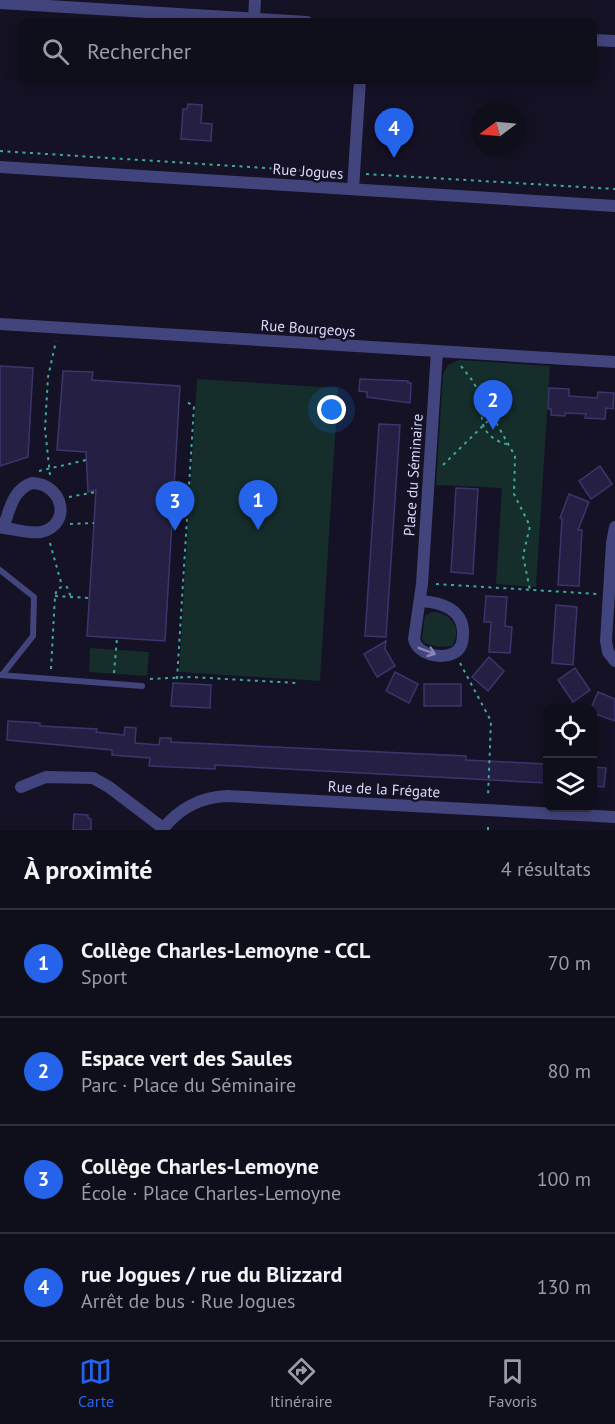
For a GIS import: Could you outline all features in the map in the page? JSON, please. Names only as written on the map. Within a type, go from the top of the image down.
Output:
[{"type":"street","points":[[254,18],[255,0]]},
{"type":"street","points":[[0,3],[114,5],[244,18]]},
{"type":"street","points":[[597,40],[615,41]]},
{"type":"street","points":[[353,189],[360,84]]},
{"type":"street","name":"Rue Jogues","points":[[0,167],[615,206]]},
{"type":"street","name":"Rue Bourgeoys","points":[[0,324],[615,362]]},
{"type":"street","name":"Place du Séminaire","points":[[420,601],[440,603],[459,616],[463,625],[463,636],[460,647],[455,652],[447,655],[431,655],[416,647],[414,635],[420,601],[437,351]]},
{"type":"street","points":[[41,484],[55,492],[61,508],[51,528],[36,533],[2,528],[13,499],[24,486],[41,484]]},
{"type":"street","points":[[615,527],[606,641],[608,652],[615,660]]},
{"type":"street","points":[[21,787],[49,777],[93,778],[109,787],[163,829]]},
{"type":"street","name":"Rue de la Frégate","points":[[163,829],[185,808],[206,799],[227,796],[615,817]]},
{"type":"lane","points":[[0,570],[34,597],[33,636],[1,675]]},
{"type":"lane","points":[[1,675],[142,686]]},
{"type":"path","name":"Rue Jogues","points":[[0,151],[343,173]]},
{"type":"path","points":[[367,174],[615,189]]},
{"type":"path","points":[[50,475],[45,429],[48,377],[57,334]]},
{"type":"path","points":[[455,364],[466,370],[515,456],[514,494],[530,526],[523,556],[531,590]]},
{"type":"path","points":[[177,679],[194,406],[187,402]]},
{"type":"path","points":[[485,402],[481,415],[482,426],[492,438],[510,445]]},
{"type":"path","points":[[437,471],[493,416]]},
{"type":"path","points":[[39,471],[86,460]]},
{"type":"path","points":[[69,497],[96,492]]},
{"type":"path","points":[[66,524],[94,523]]},
{"type":"path","points":[[430,584],[601,594]]},
{"type":"path","points":[[50,673],[55,596],[57,590],[64,586],[67,587],[71,597]]},
{"type":"path","points":[[55,596],[89,598]]},
{"type":"path","points":[[114,674],[117,638]]},
{"type":"path","points":[[458,660],[491,721],[488,802]]},
{"type":"path","points":[[198,684],[199,677]]},
{"type":"path","points":[[147,679],[199,677],[297,683]]},
{"type":"green space","points":[[459,360],[550,366],[536,587],[496,584],[502,488],[436,485],[443,374],[448,365]]},
{"type":"green space","points":[[197,379],[338,388],[320,681],[179,672]]},
{"type":"green space","points":[[434,612],[441,613],[454,623],[456,634],[452,646],[438,647],[424,643],[422,638],[425,615]]},
{"type":"green space","points":[[90,648],[149,652],[147,676],[89,672]]},
{"type":"building","points":[[188,104],[202,105],[201,123],[212,124],[211,141],[181,139],[183,109],[187,109]]},
{"type":"building","points":[[0,366],[33,368],[28,457],[0,466]]},
{"type":"building","points":[[63,371],[93,372],[92,380],[180,386],[165,641],[87,636],[96,490],[88,492],[86,452],[57,450]]},
{"type":"building","points":[[360,379],[408,381],[411,383],[410,403],[367,397],[367,392],[359,391]]},
{"type":"building","points":[[549,388],[569,389],[569,396],[597,398],[598,392],[614,393],[613,409],[606,408],[605,419],[585,418],[586,414],[551,415],[551,409],[548,409]]},
{"type":"building","points":[[379,424],[400,425],[386,637],[365,636]]},
{"type":"building","points":[[600,466],[612,484],[591,499],[579,481]]},
{"type":"building","points":[[456,488],[478,489],[473,574],[451,572]]},
{"type":"building","points":[[569,494],[589,502],[578,530],[582,530],[579,586],[558,585],[562,519],[560,518]]},
{"type":"building","points":[[486,596],[507,597],[505,626],[512,627],[510,653],[489,652],[491,622],[484,622]]},
{"type":"building","points":[[556,605],[577,607],[573,665],[552,663]]},
{"type":"building","points":[[386,641],[385,649],[395,666],[377,677],[364,654]]},
{"type":"building","points":[[489,657],[504,671],[488,691],[472,677]]},
{"type":"building","points":[[575,668],[590,690],[573,702],[558,680]]},
{"type":"building","points":[[395,672],[418,684],[409,703],[386,691]]},
{"type":"building","points":[[173,683],[211,685],[210,708],[171,706]]},
{"type":"building","points":[[424,684],[461,684],[461,706],[424,706]]},
{"type":"building","points":[[598,692],[615,699],[615,721],[597,715],[597,704],[593,704]]},
{"type":"building","points":[[8,721],[40,723],[40,726],[97,729],[96,732],[124,735],[125,727],[136,728],[135,743],[159,745],[160,738],[171,738],[171,742],[466,756],[466,760],[543,764],[543,783],[215,765],[215,769],[149,766],[150,758],[112,755],[112,750],[7,740]]},
{"type":"building","points":[[597,767],[606,768],[604,787],[597,786]]},
{"type":"building","points":[[74,814],[88,815],[91,819],[91,830],[73,830]]},
{"type":"place","name":"rue Jogues / rue du Blizzard","points":[[394,158]]},
{"type":"place","name":"Espace vert des Saules","points":[[493,430]]},
{"type":"place","name":"Collège Charles-Lemoyne - CCL","points":[[258,530]]},
{"type":"place","name":"Collège Charles-Lemoyne","points":[[175,531]]}]
